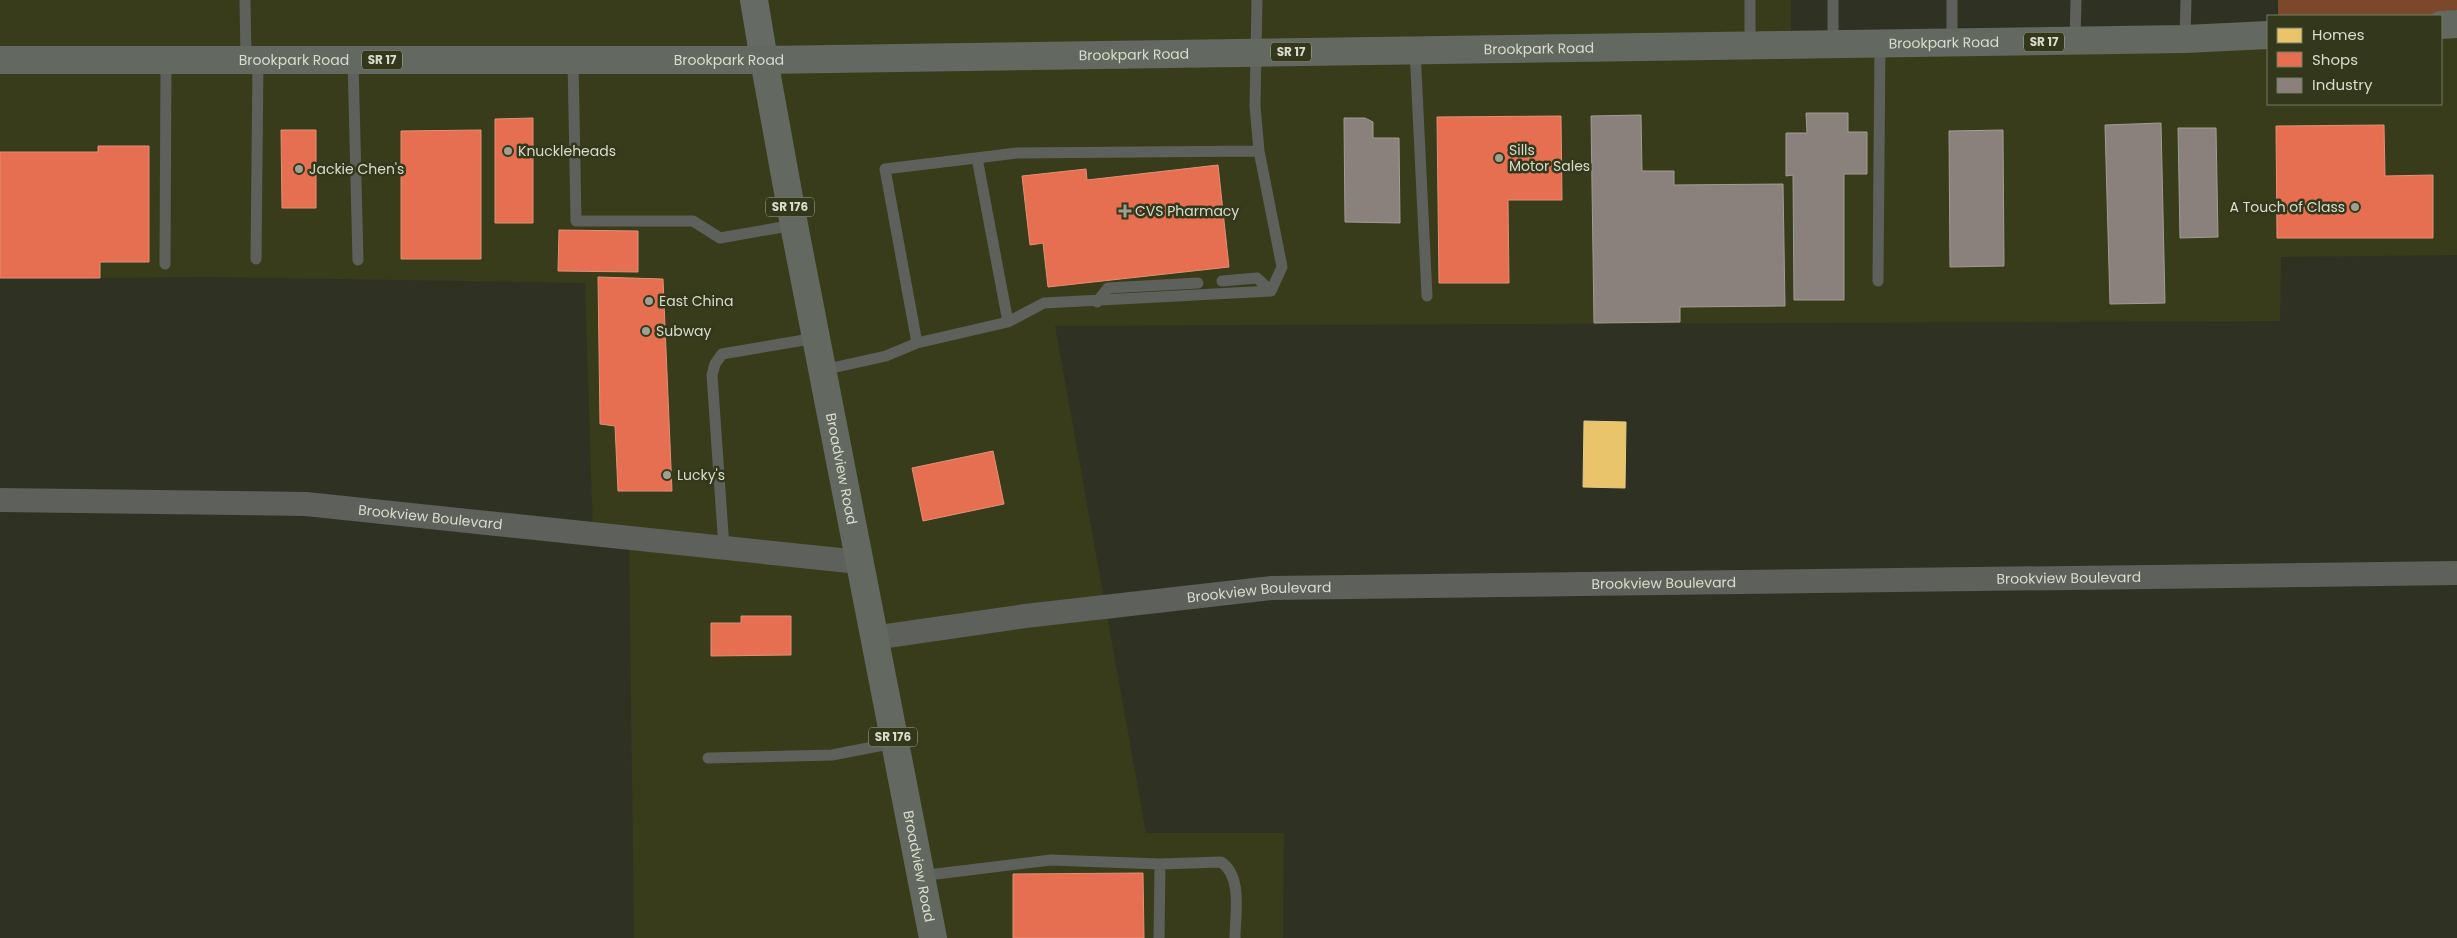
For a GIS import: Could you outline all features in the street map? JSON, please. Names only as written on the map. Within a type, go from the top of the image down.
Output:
[{"type":"main road","name":"Broadview Road","points":[[754,0],[794,225],[933,938]]},
{"type":"main road","points":[[2442,25],[2457,24]]},
{"type":"main road","name":"Brookpark Road","points":[[0,60],[764,60],[2185,40],[2267,35]]},
{"type":"street","name":"Brookview Boulevard","points":[[0,500],[306,504],[859,562]]},
{"type":"street","name":"Brookview Boulevard","points":[[874,638],[1025,616],[1272,588],[2457,573]]},
{"type":"lane","points":[[245,0],[252,60],[256,259]]},
{"type":"lane","points":[[1257,0],[1255,106],[1259,150],[1282,267],[1271,291]]},
{"type":"lane","points":[[1750,0],[1750,45]]},
{"type":"lane","points":[[1833,0],[1833,44]]},
{"type":"lane","points":[[1952,0],[1952,43]]},
{"type":"lane","points":[[2075,41],[2076,0]]},
{"type":"lane","points":[[2185,40],[2186,0]]},
{"type":"lane","points":[[1878,281],[1880,43]]},
{"type":"lane","points":[[1415,50],[1427,296]]},
{"type":"lane","points":[[165,264],[166,60]]},
{"type":"lane","points":[[352,60],[358,260]]},
{"type":"lane","points":[[573,60],[576,221],[693,221],[720,238],[794,225]]},
{"type":"lane","points":[[917,343],[885,169],[1017,153],[1259,150]]},
{"type":"lane","points":[[977,158],[1008,322]]},
{"type":"lane","points":[[1222,281],[1257,278],[1271,291]]},
{"type":"lane","points":[[1097,302],[1108,288],[1198,283]]},
{"type":"lane","points":[[822,370],[886,356],[917,343],[1008,322],[1044,303],[1097,302],[1271,291]]},
{"type":"lane","points":[[724,548],[712,376],[715,364],[722,354],[816,338]]},
{"type":"lane","points":[[708,758],[832,755],[894,743]]},
{"type":"lane","points":[[920,876],[1051,860],[1160,864],[1222,862],[1228,867],[1235,888],[1234,938]]},
{"type":"lane","points":[[1159,938],[1160,864]]},
{"type":"shaded area","points":[[0,0],[1791,0],[1791,45],[2267,35],[2267,105],[2442,105],[2442,25],[2457,24],[2457,255],[2281,257],[2280,321],[1055,326],[1146,833],[1284,833],[1283,938],[634,938],[629,538],[593,534],[585,283],[208,277],[0,279]]},
{"type":"shaded area","points":[[2278,0],[2457,0],[2457,36],[2442,15],[2278,15]]},
{"type":"building: Homes","points":[[1584,421],[1626,422],[1625,488],[1583,487]]},
{"type":"building: Shops","name":"Sills Motor Sales","points":[[1561,116],[1562,200],[1508,200],[1509,283],[1439,283],[1437,117]]},
{"type":"building: Shops","points":[[533,118],[533,223],[495,223],[495,119]]},
{"type":"building: Shops","name":"A Touch of Class","points":[[2384,125],[2385,176],[2433,175],[2433,238],[2277,238],[2276,126]]},
{"type":"building: Shops","name":"Jackie Chen's","points":[[281,130],[316,130],[316,208],[282,208]]},
{"type":"building: Shops","points":[[481,130],[481,259],[401,259],[401,131]]},
{"type":"building: Shops","points":[[98,146],[149,146],[149,262],[100,262],[100,278],[0,278],[0,152],[98,152]]},
{"type":"building: Shops","name":"CVS Pharmacy","points":[[1218,165],[1229,267],[1048,287],[1043,243],[1030,245],[1022,176],[1086,169],[1087,180]]},
{"type":"building: Shops","points":[[559,230],[638,231],[638,272],[558,271]]},
{"type":"building: Shops","points":[[598,277],[663,279],[672,491],[618,491],[615,426],[600,424]]},
{"type":"building: Shops","points":[[993,451],[1004,504],[923,521],[912,468]]},
{"type":"building: Shops","points":[[741,616],[791,616],[791,655],[711,656],[711,623],[741,623]]},
{"type":"building: Shops","points":[[1143,873],[1144,938],[1013,938],[1013,874]]},
{"type":"building: Industry","points":[[1806,113],[1848,113],[1848,132],[1867,132],[1867,174],[1844,174],[1844,300],[1794,300],[1793,175],[1786,176],[1786,133],[1807,133]]},
{"type":"building: Industry","points":[[1641,115],[1642,171],[1674,171],[1674,185],[1783,184],[1785,306],[1680,307],[1680,322],[1594,323],[1591,116]]},
{"type":"building: Industry","points":[[1344,118],[1365,118],[1373,122],[1373,138],[1399,138],[1400,223],[1345,222]]},
{"type":"building: Industry","points":[[2161,123],[2165,303],[2110,304],[2105,125]]},
{"type":"building: Industry","points":[[2178,128],[2216,128],[2218,237],[2180,238]]},
{"type":"building: Industry","points":[[2003,130],[2004,266],[1950,267],[1949,131]]},
{"type":"place","name":"Knuckleheads","points":[[508,151]]},
{"type":"place","name":"Sills Motor Sales","points":[[1499,158]]},
{"type":"place","name":"Jackie Chen's","points":[[299,169]]},
{"type":"place","name":"A Touch of Class","points":[[2355,207]]},
{"type":"place","name":"CVS Pharmacy","points":[[1125,211]]},
{"type":"place","name":"East China","points":[[649,301]]},
{"type":"place","name":"Subway","points":[[646,331]]},
{"type":"place","name":"Lucky's","points":[[667,475]]}]
